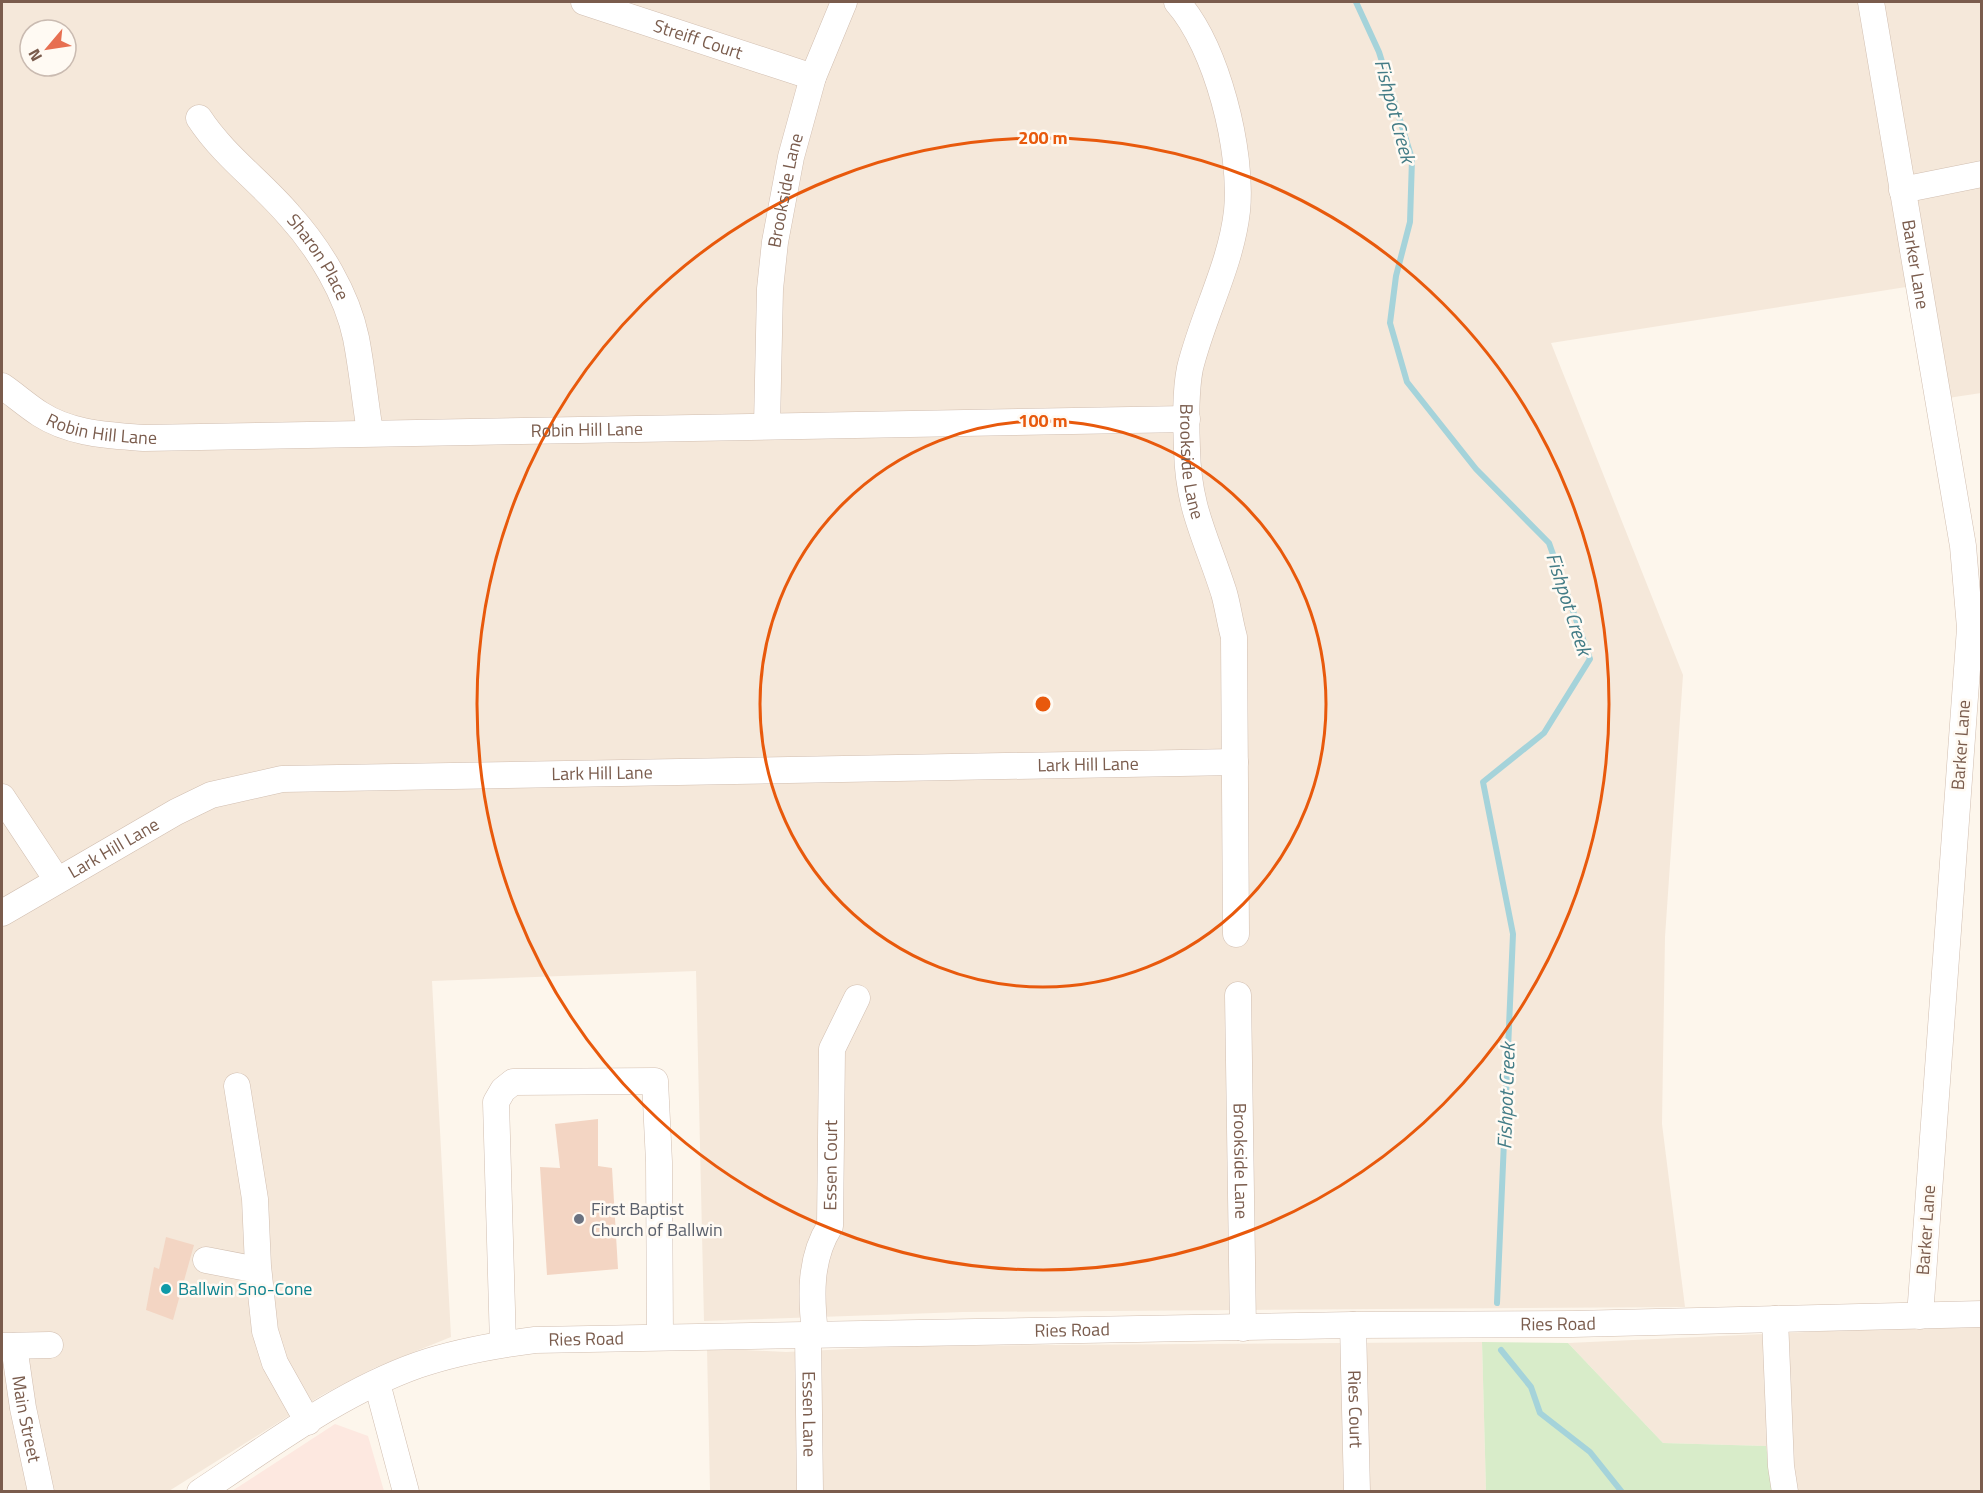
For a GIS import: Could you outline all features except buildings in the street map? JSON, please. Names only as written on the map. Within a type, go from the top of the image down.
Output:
[{"type":"street","name":"Streiff Court","points":[[584,2],[813,77]]},
{"type":"street","name":"Brookside Lane","points":[[767,425],[770,289],[775,242],[790,158],[813,77],[844,2]]},
{"type":"street","name":"Brookside Lane","points":[[1177,2],[1202,43],[1221,90],[1236,160],[1237,211],[1226,260],[1190,370],[1187,418],[1188,488],[1196,521],[1224,594],[1234,638],[1236,934]]},
{"type":"street","name":"Barker Lane","points":[[1871,2],[1962,546],[1970,628],[1920,1316]]},
{"type":"street","name":"Sharon Place","points":[[199,118],[215,143],[290,215],[316,250],[342,296],[356,337],[370,432]]},
{"type":"street","points":[[1902,190],[1982,174]]},
{"type":"street","name":"Robin Hill Lane","points":[[2,386],[41,415],[92,434],[144,438],[1187,418]]},
{"type":"street","name":"Lark Hill Lane","points":[[2,913],[176,812],[211,795],[282,779],[1235,762]]},
{"type":"street","points":[[2,797],[57,880]]},
{"type":"street","name":"Brookside Lane","points":[[1238,994],[1243,1328]]},
{"type":"street","name":"Essen Court","points":[[812,1334],[811,1293],[822,1238],[830,1226],[832,1049],[857,998]]},
{"type":"street","points":[[503,1344],[496,1102],[503,1090],[513,1082],[655,1081],[659,1162],[660,1336]]},
{"type":"street","points":[[237,1086],[255,1199],[258,1270],[265,1331],[275,1363],[308,1422]]},
{"type":"street","points":[[206,1260],[258,1270]]},
{"type":"street","name":"Ries Road","points":[[200,1491],[308,1422],[376,1383],[444,1356],[503,1344],[582,1338],[660,1336],[1353,1325],[1573,1324],[1982,1314]]},
{"type":"street","points":[[1775,1319],[1781,1466],[1785,1491]]},
{"type":"street","name":"Ries Court","points":[[1353,1325],[1357,1491]]},
{"type":"street","name":"Essen Lane","points":[[810,1491],[812,1334]]},
{"type":"street","points":[[8,1346],[50,1345]]},
{"type":"street","name":"Main Street","points":[[8,1346],[41,1491]]},
{"type":"street","points":[[376,1383],[406,1491]]},
{"type":"shaded area","points":[[2,2],[1858,2],[1906,287],[1551,343],[1683,675],[1665,937],[1662,1124],[1685,1307],[963,1312],[704,1321],[696,971],[432,981],[451,1337],[374,1368],[322,1395],[169,1491],[2,1492]]},
{"type":"shaded area","points":[[1882,2],[1981,2],[1981,393],[1948,398]]},
{"type":"shaded area","points":[[1981,1324],[1981,1491],[1773,1491],[1766,1446],[1663,1443],[1568,1343]]},
{"type":"shaded area","points":[[1482,1342],[1486,1491],[710,1491],[707,1348],[786,1352],[910,1346]]},
{"type":"shaded area","points":[[335,1424],[368,1436],[384,1491],[232,1491]]},
{"type":"green space","points":[[1482,1342],[1568,1343],[1663,1443],[1766,1446],[1773,1491],[1486,1491]]},
{"type":"waterway","name":"Fishpot Creek","points":[[1356,2],[1379,52],[1412,159],[1410,222],[1396,276],[1390,323],[1407,382],[1476,469],[1549,543],[1590,659],[1544,733],[1483,782],[1513,934],[1497,1303]]},
{"type":"waterway","name":"Fishpot Creek","points":[[1501,1350],[1531,1387],[1540,1413],[1590,1452],[1622,1492]]},
{"type":"place","name":"First Baptist Church of Ballwin","points":[[579,1219]]},
{"type":"place","name":"Ballwin Sno-Cone","points":[[166,1289]]}]
